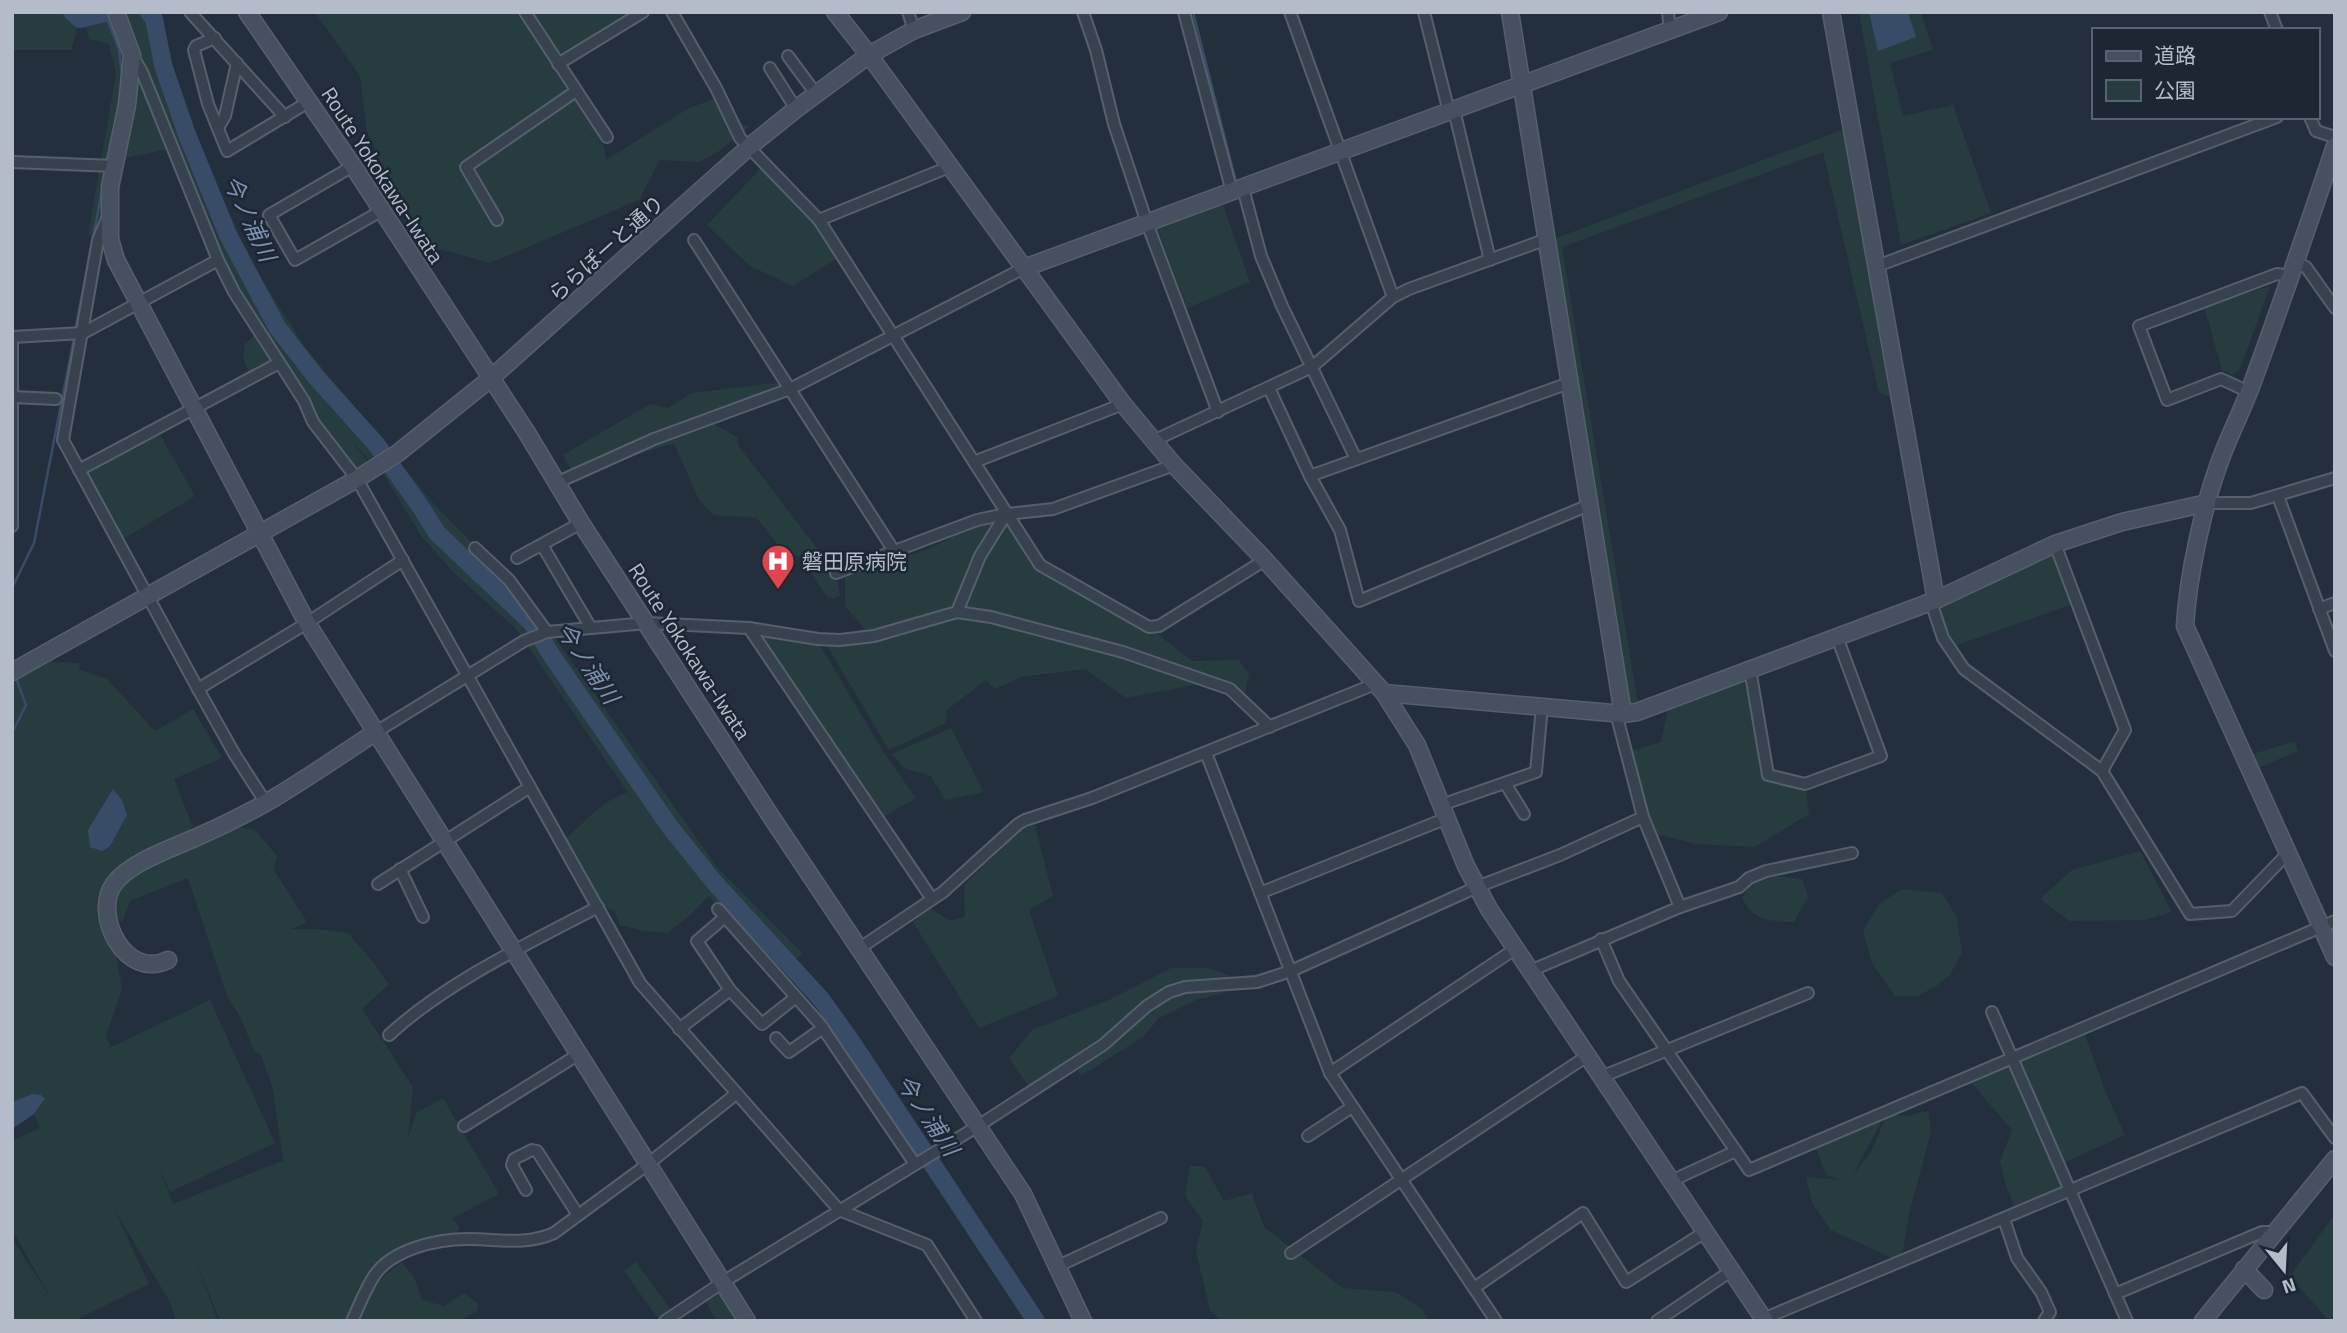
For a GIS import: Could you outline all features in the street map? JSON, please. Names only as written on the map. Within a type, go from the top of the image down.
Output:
[{"type":"street","points":[[190,12],[285,117]]},
{"type":"street","name":"Route Yokokawa-Iwata","points":[[247,12],[353,166],[527,433],[581,523],[769,814],[1023,1194],[1083,1321]]},
{"type":"street","points":[[525,12],[607,137]]},
{"type":"street","points":[[558,64],[643,12]]},
{"type":"street","points":[[672,12],[716,88],[740,138],[819,219],[1040,565],[1149,627],[1159,626],[1265,560]]},
{"type":"street","points":[[835,12],[1123,404],[1174,465],[1265,560],[1379,688],[1417,745],[1477,887],[1515,949],[1764,1320],[2302,1093],[2335,1138]]},
{"type":"street","points":[[908,12],[914,30]]},
{"type":"street","points":[[869,55],[914,30],[962,12]]},
{"type":"street","points":[[1083,12],[1096,50],[1114,124],[1147,223],[1218,412]]},
{"type":"street","points":[[1184,12],[1237,190],[1261,256],[1282,306],[1356,459]]},
{"type":"street","points":[[1290,12],[1393,297]]},
{"type":"street","points":[[1424,12],[1490,260]]},
{"type":"street","points":[[1510,12],[1620,713],[1643,817],[1680,906]]},
{"type":"street","points":[[1668,12],[1670,30]]},
{"type":"street","points":[[556,483],[654,439],[790,389],[1024,268],[1719,12]]},
{"type":"street","points":[[1831,12],[1934,601],[1943,638],[1964,669],[2102,771],[2190,914],[2232,911],[2289,852]]},
{"type":"street","points":[[118,19],[218,261],[234,292],[304,401],[313,422],[356,479],[640,983],[839,1210],[927,1245],[976,1321]]},
{"type":"street","points":[[215,38],[196,46],[194,50],[208,104],[227,151],[310,102]]},
{"type":"street","points":[[132,55],[131,78],[109,213],[110,239],[116,260],[307,623],[747,1321]]},
{"type":"street","name":"ららぽーと通り","points":[[12,672],[398,453],[490,379],[749,147],[869,55]]},
{"type":"street","points":[[788,56],[816,94]]},
{"type":"street","points":[[218,128],[225,116],[237,63]]},
{"type":"street","points":[[770,68],[796,109]]},
{"type":"street","points":[[498,220],[466,167],[576,91]]},
{"type":"street","points":[[1877,266],[2272,119]]},
{"type":"street","points":[[2311,119],[2316,131],[2335,137]]},
{"type":"street","points":[[2335,146],[2294,269],[2249,392],[2222,456],[2207,503],[2185,626],[2289,852],[2328,924],[2335,957]]},
{"type":"street","points":[[12,162],[115,166]]},
{"type":"street","points":[[353,166],[269,215],[295,260],[381,211]]},
{"type":"street","points":[[819,219],[948,167]]},
{"type":"street","points":[[109,213],[98,240],[63,440],[198,690],[266,803]]},
{"type":"street","points":[[1153,441],[1312,367],[1393,297],[1547,239]]},
{"type":"street","points":[[694,240],[894,551]]},
{"type":"street","points":[[12,526],[12,337],[83,333],[218,261]]},
{"type":"street","points":[[2249,392],[2221,379],[2166,400],[2139,326],[2277,274],[2306,267],[2335,308]]},
{"type":"street","points":[[79,470],[279,363]]},
{"type":"street","points":[[1310,476],[1569,383]]},
{"type":"street","points":[[1269,388],[1310,476],[1340,530],[1359,601],[1589,505]]},
{"type":"street","points":[[12,397],[56,399]]},
{"type":"street","points":[[974,462],[1123,404]]},
{"type":"street","points":[[835,573],[977,520],[1054,509],[1174,465]]},
{"type":"street","points":[[860,948],[943,892],[1025,820],[1092,798],[1270,727],[1379,688],[1542,706],[1637,712],[1934,601],[2055,544],[2122,522],[2207,503],[2251,503],[2335,478]]},
{"type":"street","points":[[2278,496],[2335,651]]},
{"type":"street","points":[[957,612],[981,556],[1006,514]]},
{"type":"street","points":[[517,558],[581,523]]},
{"type":"street","points":[[2055,544],[2124,730],[2102,771]]},
{"type":"street","points":[[542,545],[591,628]]},
{"type":"street","points":[[475,548],[509,580],[547,632]]},
{"type":"street","points":[[198,690],[403,560]]},
{"type":"street","points":[[2319,609],[2335,603]]},
{"type":"street","points":[[168,960],[149,966],[135,962],[127,955],[109,924],[108,898],[114,884],[125,873],[266,803],[466,675],[524,640],[547,632],[647,623],[749,628],[840,640],[874,636],[957,612],[991,617],[1123,652],[1230,690],[1270,727]]},
{"type":"street","points":[[749,628],[932,899]]},
{"type":"street","points":[[1750,669],[1768,775],[1805,784],[1881,756],[1837,637]]},
{"type":"street","points":[[1261,893],[1536,772],[1542,706]]},
{"type":"street","points":[[1206,752],[1329,1073],[1496,1321]]},
{"type":"street","points":[[1506,783],[1524,814]]},
{"type":"street","points":[[378,884],[530,787]]},
{"type":"street","points":[[665,1321],[1103,1045],[1147,1006],[1169,992],[1185,988],[1257,982],[1291,971],[1477,887],[1560,855],[1643,817]]},
{"type":"street","points":[[1530,971],[1680,906],[1739,887],[1749,878],[1766,871],[1852,853]]},
{"type":"street","points":[[400,869],[423,916]]},
{"type":"street","points":[[389,1035],[412,1014],[514,951],[598,907]]},
{"type":"street","points":[[796,997],[762,1024],[730,990],[697,941],[722,913],[796,997],[823,1028],[915,1164]]},
{"type":"street","points":[[1601,939],[1619,981],[1749,1170],[2328,924]]},
{"type":"street","points":[[1329,1073],[1515,949]]},
{"type":"street","points":[[679,1029],[730,990]]},
{"type":"street","points":[[1601,1077],[1808,993]]},
{"type":"street","points":[[1992,1012],[2127,1321]]},
{"type":"street","points":[[776,1038],[789,1052],[823,1028]]},
{"type":"street","points":[[464,1126],[579,1054]]},
{"type":"street","points":[[1292,1253],[1587,1056]]},
{"type":"street","points":[[352,1321],[375,1275],[392,1258],[442,1241],[466,1239],[515,1242],[538,1240],[554,1233],[648,1164],[736,1094]]},
{"type":"street","points":[[1308,1136],[1352,1107]]},
{"type":"street","points":[[526,1190],[512,1165],[514,1159],[532,1150],[537,1151],[578,1215]]},
{"type":"street","points":[[1671,1181],[1736,1151]]},
{"type":"street","points":[[2203,1321],[2335,1159]]},
{"type":"street","points":[[1474,1288],[1583,1213],[1626,1282],[1705,1232]]},
{"type":"street","points":[[1056,1267],[1161,1218]]},
{"type":"street","points":[[2004,1219],[2017,1258],[2047,1303],[2050,1312],[2044,1321]]},
{"type":"street","points":[[2115,1294],[2262,1232],[2275,1232]]},
{"type":"street","points":[[2244,1269],[2264,1290]]},
{"type":"street","points":[[1657,1321],[1731,1271]]},
{"type":"green space","points":[[12,12],[161,12],[185,117],[256,271],[305,347],[434,504],[511,582],[560,645],[717,867],[803,954],[773,972],[709,896],[667,933],[620,925],[614,910],[598,907],[564,848],[566,838],[603,805],[619,796],[627,793],[637,806],[516,629],[452,571],[422,537],[386,478],[349,438],[374,469],[357,479],[279,363],[251,377],[243,358],[245,344],[259,332],[214,250],[171,148],[126,158],[115,213],[121,258],[314,618],[533,986],[500,944],[449,859],[343,697],[147,337],[102,240],[88,235],[116,74],[109,44],[89,39],[85,22],[80,19],[71,50],[14,50]]},
{"type":"green space","points":[[315,12],[634,12],[556,60],[595,118],[604,145],[581,126],[604,146],[606,160],[689,108],[714,99],[724,112],[749,127],[719,151],[699,162],[660,160],[639,200],[490,263],[421,244],[367,131],[360,76]]},
{"type":"green space","points":[[1859,12],[1921,12],[1933,50],[1890,63],[1903,116],[1953,105],[1991,213],[1901,245]]},
{"type":"green space","points":[[1845,129],[1895,398],[1879,393],[1823,152],[1562,247],[1638,703],[1621,705],[1551,240]]},
{"type":"green space","points":[[765,164],[842,255],[793,286],[750,266],[707,225]]},
{"type":"green space","points":[[1222,202],[1250,282],[1187,308],[1157,228]]},
{"type":"green space","points":[[2270,286],[2240,369],[2232,375],[2222,370],[2204,306]]},
{"type":"green space","points":[[775,383],[790,389],[707,420],[737,437],[738,445],[836,573],[840,596],[829,599],[799,556],[785,554],[757,518],[714,515],[699,500],[674,443],[574,475],[563,455],[650,404],[668,408],[692,393]]},
{"type":"green space","points":[[159,433],[195,496],[123,539],[79,470]]},
{"type":"green space","points":[[1009,507],[1040,565],[1149,627],[1192,661],[1238,660],[1249,673],[1245,695],[1209,682],[1126,698],[1085,669],[1021,677],[995,689],[986,680],[947,710],[946,723],[889,750],[823,639],[871,636],[845,606],[845,570],[878,567],[933,547]]},
{"type":"green space","points":[[2053,552],[2073,604],[1952,647],[1942,634],[1936,605]]},
{"type":"green space","points":[[749,628],[820,645],[884,753],[916,798],[878,820]]},
{"type":"green space","points":[[49,658],[54,662],[79,663],[80,670],[107,679],[155,731],[193,709],[222,758],[174,779],[192,825],[190,834],[127,876],[195,842],[239,827],[255,830],[277,856],[274,870],[307,922],[291,929],[348,933],[373,962],[389,984],[362,1009],[413,1087],[408,1139],[416,1113],[443,1098],[499,1194],[453,1218],[460,1230],[414,1249],[382,1268],[373,1286],[401,1262],[414,1277],[422,1300],[444,1306],[464,1293],[478,1304],[477,1311],[459,1321],[331,1321],[329,1318],[323,1321],[220,1321],[194,1256],[218,1321],[176,1321],[170,1302],[114,1209],[149,1284],[73,1321],[12,1321],[12,1238],[54,1304],[12,1229],[12,1141],[40,1128],[34,1114],[45,1100],[32,1094],[12,1102],[12,682]],"holes":[[[188,878],[227,996],[241,1018],[254,1051],[261,1055],[272,1086],[284,1164],[282,1161],[173,1204],[158,1166],[170,1192],[275,1143],[210,1000],[111,1047],[106,1036],[122,989],[108,912],[110,909],[122,923],[130,901]]]},
{"type":"green space","points":[[1744,681],[1763,745],[1768,775],[1805,784],[1809,814],[1755,847],[1696,844],[1648,832],[1631,751],[1661,742],[1668,708]]},
{"type":"green space","points":[[951,728],[984,792],[945,800],[931,776],[904,768],[892,754]]},
{"type":"green space","points":[[2295,741],[2298,751],[2258,768],[2253,754]]},
{"type":"green space","points":[[1035,825],[1053,896],[1029,910],[1058,996],[979,1028],[913,922],[930,908],[950,921],[965,916],[964,885],[1022,829]]},
{"type":"green space","points":[[2140,851],[2172,912],[2145,920],[2069,921],[2040,899],[2072,870]]},
{"type":"green space","points":[[1757,874],[1802,879],[1808,897],[1794,922],[1764,919],[1747,906],[1742,898]]},
{"type":"green space","points":[[1902,889],[1942,893],[1957,918],[1962,952],[1950,975],[1917,996],[1895,996],[1872,963],[1863,931],[1879,904]]},
{"type":"green space","points":[[1171,968],[1208,968],[1238,979],[1180,985],[1141,1002],[1099,1042],[1029,1087],[1009,1058],[1032,1030],[1111,999]]},
{"type":"green space","points":[[1215,990],[1226,993],[1198,999],[1159,1018],[1143,1037],[1081,1076],[1078,1070],[1176,993]]},
{"type":"green space","points":[[2085,1035],[2125,1135],[2063,1163],[2018,1061]]},
{"type":"green space","points":[[2008,1066],[2065,1189],[2017,1213],[2000,1161],[2012,1130],[1969,1080]]},
{"type":"green space","points":[[1928,1111],[1931,1132],[1909,1214],[1901,1262],[1831,1230],[1812,1203],[1806,1177],[1842,1180],[1826,1175],[1815,1145],[1885,1115],[1852,1176],[1872,1150],[1887,1114],[1907,1116]]},
{"type":"green space","points":[[1190,1165],[1205,1167],[1224,1201],[1252,1193],[1264,1227],[1343,1288],[1396,1292],[1422,1309],[1430,1321],[1221,1321],[1210,1310],[1196,1251],[1203,1221],[1185,1196]]},
{"type":"green space","points":[[2335,1214],[2335,1321],[2329,1321],[2290,1276]]},
{"type":"green space","points":[[636,1262],[672,1311],[659,1320],[624,1271]]},
{"type":"green space","points":[[723,1285],[745,1321],[717,1321],[703,1297]]},
{"type":"water","points":[[1869,12],[1908,12],[1916,37],[1878,51]]},
{"type":"water","points":[[113,789],[122,800],[127,815],[110,846],[102,851],[90,847],[88,830]]},
{"type":"water","points":[[32,1094],[41,1095],[45,1099],[34,1114],[12,1129],[12,1102]]},
{"type":"waterway","name":"今ノ浦川","points":[[72,12],[80,19],[108,12]]},
{"type":"waterway","name":"今ノ浦川","points":[[149,12],[154,19],[163,65],[186,132],[228,235],[277,327],[315,376],[376,444],[437,533],[532,623],[670,827],[714,882],[821,999],[1036,1321]]},
{"type":"waterway","points":[[1193,12],[1236,182]]},
{"type":"waterway","points":[[105,14],[119,49],[122,77]]},
{"type":"waterway","points":[[113,135],[121,90]]},
{"type":"waterway","points":[[93,238],[102,190]]},
{"type":"waterway","points":[[1239,195],[1252,243]]},
{"type":"waterway","points":[[75,331],[91,248]]},
{"type":"waterway","points":[[12,588],[34,543],[74,338]]},
{"type":"waterway","points":[[12,733],[26,705],[16,678]]},
{"type":"place","name":"磐田原病院","points":[[778,591]]}]
